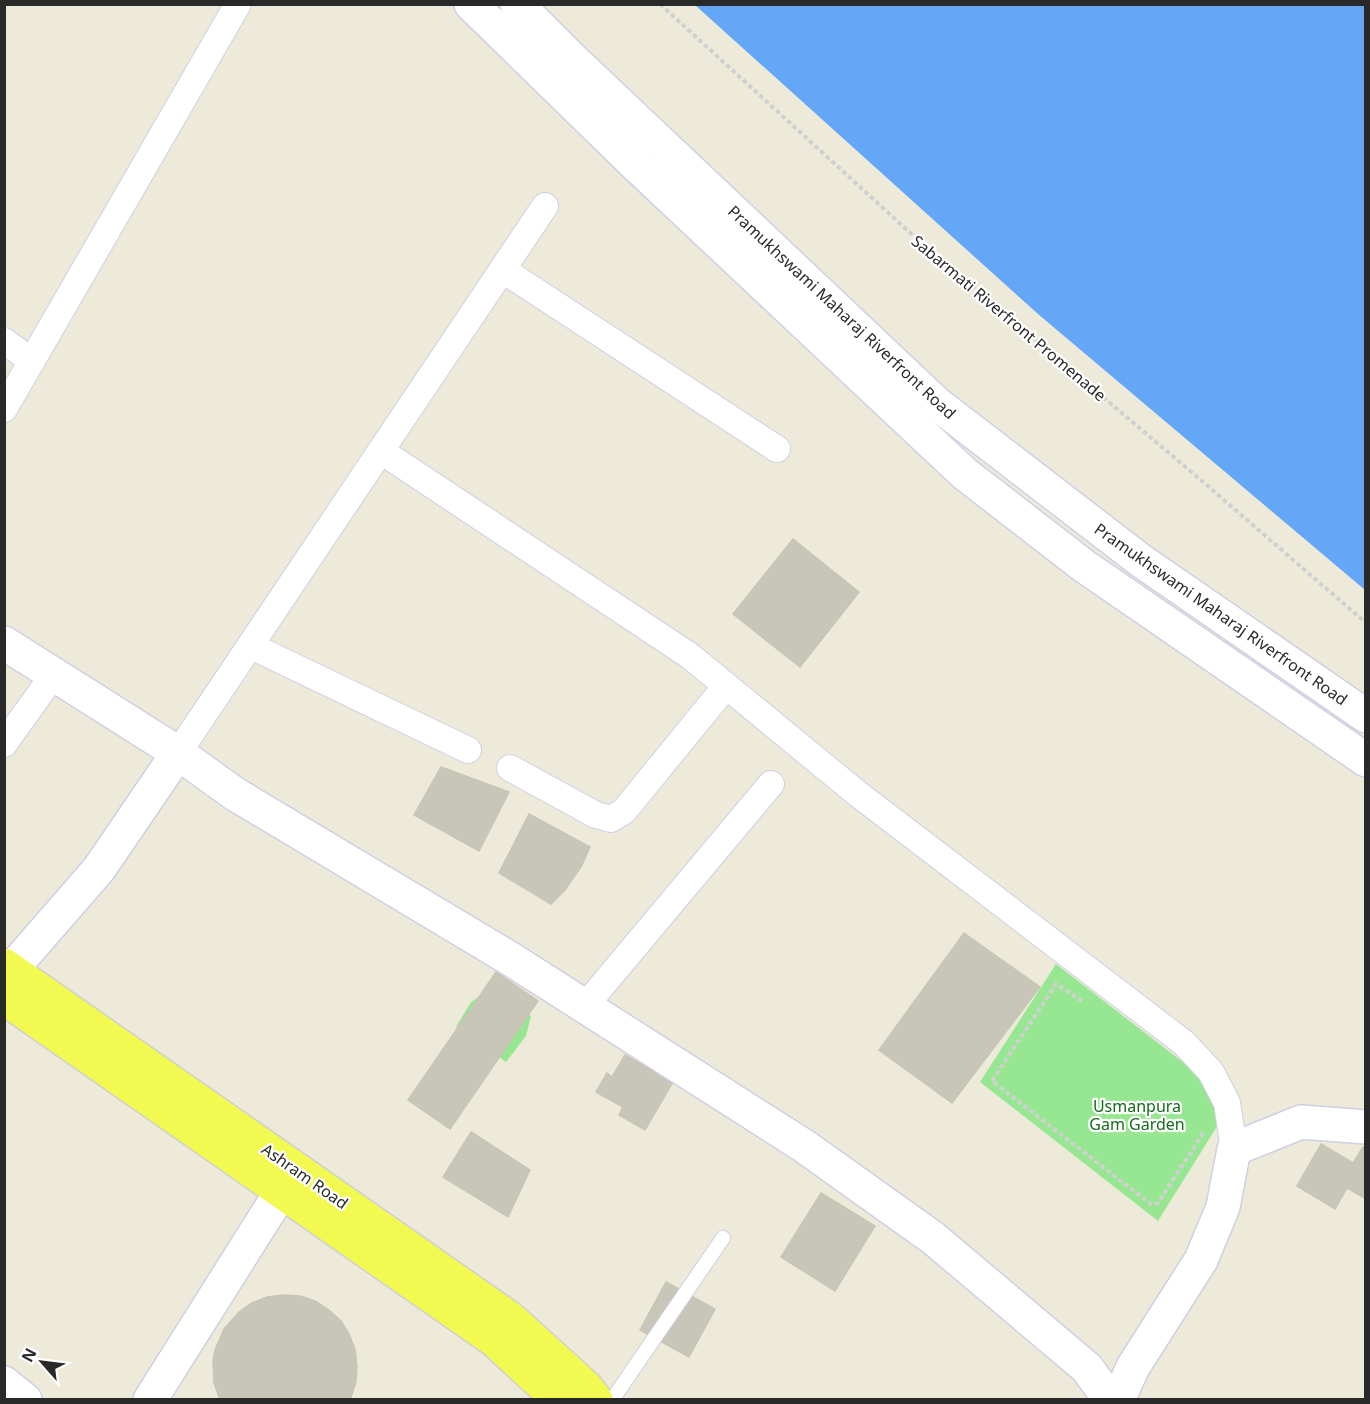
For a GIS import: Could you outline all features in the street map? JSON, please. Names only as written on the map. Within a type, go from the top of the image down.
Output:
[{"type":"main road","name":"Ashram Road","points":[[7,977],[289,1181],[494,1340],[559,1400]]},
{"type":"main road","name":"Ashram Road","points":[[289,1181],[511,1319],[586,1387],[596,1400]]},
{"type":"street","points":[[4,409],[238,4]]},
{"type":"street","points":[[471,4],[635,164],[965,474],[1084,566],[1365,760]]},
{"type":"street","name":"Pramukhswami Maharaj Riverfront Road","points":[[517,4],[572,59],[936,403],[1140,560],[1365,716]]},
{"type":"street","points":[[7,977],[99,869],[545,206]]},
{"type":"street","points":[[503,270],[777,449]]},
{"type":"street","points":[[4,341],[33,361]]},
{"type":"street","points":[[381,451],[690,656],[858,794],[1184,1043],[1210,1072],[1227,1103],[1234,1149],[1223,1207],[1201,1260],[1133,1367],[1118,1400]]},
{"type":"street","points":[[4,643],[178,753],[235,794],[585,1006],[804,1146],[933,1238],[1087,1368],[1110,1400]]},
{"type":"street","points":[[250,646],[468,750]]},
{"type":"street","points":[[4,744],[54,674]]},
{"type":"street","points":[[510,768],[596,815],[611,819],[624,811],[726,686]]},
{"type":"street","points":[[585,1006],[771,784]]},
{"type":"street","points":[[1234,1149],[1301,1122],[1365,1127]]},
{"type":"street","points":[[150,1400],[289,1181]]},
{"type":"street","points":[[4,1383],[25,1400]]},
{"type":"lane","points":[[612,1400],[723,1238]]},
{"type":"path","name":"Sabarmati Riverfront Promenade","points":[[660,4],[918,240],[1365,623]]},
{"type":"path","points":[[1103,980],[1086,1004],[1056,984],[992,1081],[1152,1206],[1158,1203],[1205,1130]]},
{"type":"green space","name":"Usmanpura Gam Garden","points":[[1056,964],[1206,1080],[1221,1120],[1158,1221],[980,1082]]},
{"type":"green space","points":[[488,990],[531,1016],[526,1036],[506,1062],[456,1027],[471,1002]]},
{"type":"water","points":[[695,5],[1365,5],[1365,590],[1038,314]]},
{"type":"building","points":[[793,539],[859,592],[800,667],[733,614]]},
{"type":"building","points":[[441,767],[509,792],[479,851],[414,815]]},
{"type":"building","points":[[529,814],[590,847],[581,867],[565,890],[551,904],[499,873]]},
{"type":"building","points":[[964,933],[1040,987],[952,1103],[879,1050]]},
{"type":"building","points":[[496,972],[538,1001],[450,1129],[408,1100]]},
{"type":"building","points":[[625,1055],[673,1082],[645,1130],[619,1115],[623,1107],[596,1092],[607,1073],[612,1077]]},
{"type":"building","points":[[471,1132],[530,1170],[508,1217],[443,1177]]},
{"type":"building","points":[[1321,1144],[1353,1163],[1363,1147],[1366,1148],[1366,1199],[1347,1188],[1335,1209],[1297,1186]]},
{"type":"building","points":[[821,1193],[875,1226],[835,1291],[781,1257]]},
{"type":"building","points":[[666,1282],[715,1309],[689,1357],[640,1330]]},
{"type":"building","points":[[300,1296],[315,1301],[341,1321],[355,1349],[357,1366],[356,1382],[350,1400],[220,1400],[214,1383],[213,1361],[224,1329],[239,1312],[252,1303],[267,1297]]}]
